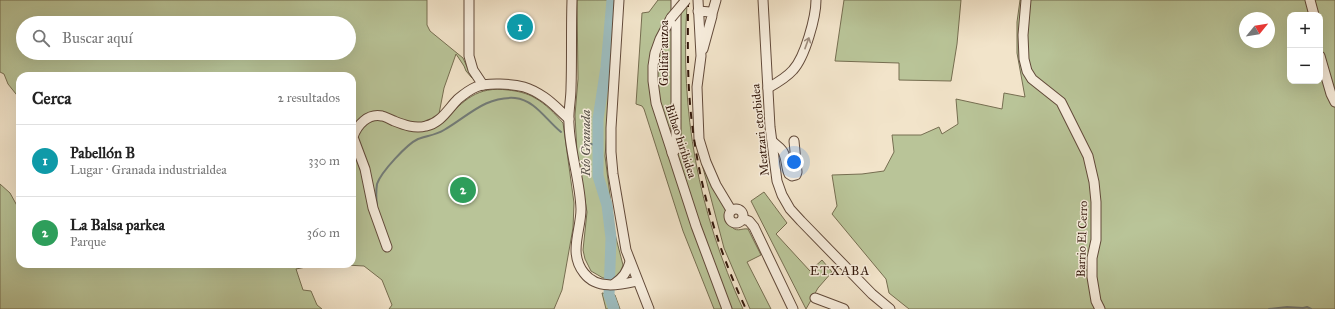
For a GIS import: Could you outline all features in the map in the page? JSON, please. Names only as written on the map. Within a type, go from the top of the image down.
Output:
[{"type":"street","points":[[469,0],[469,56],[472,70],[483,85]]},
{"type":"street","points":[[572,0],[569,119],[581,210],[577,234],[576,257],[584,275],[600,285],[613,285],[637,281]]},
{"type":"street","points":[[620,0],[611,152],[620,221],[626,250],[649,309]]},
{"type":"street","name":"Golifar auzoa","points":[[672,153],[676,149],[676,0]]},
{"type":"street","name":"Bilbao hiribidea","points":[[686,0],[671,18],[660,39],[655,53],[653,81],[656,103],[696,226],[728,309]]},
{"type":"street","points":[[698,0],[701,56]]},
{"type":"street","points":[[716,0],[701,56],[697,87],[699,139],[706,162],[716,185],[731,210],[735,208],[740,209],[744,214],[743,219],[749,221],[754,227],[793,309]]},
{"type":"street","name":"Meatzari etorbidea","points":[[763,0],[770,127],[778,181],[782,195],[790,209],[872,294],[890,309]]},
{"type":"street","points":[[768,88],[781,81],[793,70],[803,53],[809,38],[816,0]]},
{"type":"street","name":"Barrio El Cerro","points":[[1026,0],[1023,35],[1024,59],[1027,71],[1032,79],[1062,102],[1088,156],[1094,182],[1096,202],[1096,240],[1092,258],[1092,277],[1096,301],[1100,309]]},
{"type":"street","points":[[1310,0],[1313,12]]},
{"type":"street","points":[[698,11],[708,11],[712,14]]},
{"type":"street","points":[[1323,66],[1331,94],[1335,102]]},
{"type":"street","points":[[767,73],[786,75]]},
{"type":"street","points":[[356,131],[364,121],[374,116],[382,116],[400,124],[414,127],[436,123],[458,99],[469,90],[483,85],[511,85],[524,88],[544,97],[569,119]]},
{"type":"street","points":[[772,142],[784,154],[787,172],[792,176],[796,175],[797,172],[794,141]]},
{"type":"street","points":[[356,145],[365,169],[373,208],[387,247]]},
{"type":"street","points":[[613,285],[622,278],[627,271],[630,262]]},
{"type":"street","points":[[815,298],[844,309]]},
{"type":"green space","points":[[0,0],[427,0],[427,25],[430,31],[463,58],[472,78],[456,54],[444,88],[438,119],[444,121],[472,96],[488,90],[497,89],[532,96],[547,106],[563,123],[574,203],[573,228],[562,290],[554,309],[389,309],[392,305],[382,280],[364,266],[356,266],[356,72],[16,72],[16,94],[8,84],[4,74],[0,72]]},
{"type":"green space","points":[[577,0],[615,0],[605,156],[615,234],[623,265],[620,273],[613,278],[603,278],[591,271],[585,259],[583,250],[587,212],[577,153],[575,115],[578,79]]},
{"type":"green space","points":[[658,0],[686,0],[690,3],[687,5],[686,84],[696,160],[714,235],[727,272],[743,309],[714,309],[683,231],[644,109],[642,106],[636,104],[642,13],[649,12]]},
{"type":"green space","points":[[844,0],[961,0],[957,44],[951,81],[899,80],[899,63],[835,61]]},
{"type":"green space","points":[[1020,0],[1335,0],[1335,309],[909,309],[889,293],[886,279],[832,214],[837,206],[832,175],[862,174],[884,171],[894,152],[892,135],[921,135],[939,127],[942,134],[958,124],[956,99],[1002,109],[1004,93],[1025,97],[1017,53],[1017,22]]},
{"type":"green space","points":[[702,164],[722,200],[729,223],[737,230],[748,229],[761,255],[747,262],[771,309],[750,309],[724,248]]},
{"type":"green space","points":[[0,184],[10,193],[16,204],[16,268],[301,268],[296,269],[303,290],[311,291],[317,305],[322,309],[0,309]]},
{"type":"green space","points":[[764,192],[787,223],[776,234],[810,271],[822,260],[832,272],[818,288],[806,309],[751,201]]},
{"type":"green space","points":[[602,293],[615,295],[620,309],[606,309]]},
{"type":"waterway","name":"Río Granada","points":[[612,0],[606,67],[598,119],[598,176],[607,205],[611,238],[609,295],[614,309]]},
{"type":"waterway","points":[[377,205],[376,194],[379,179],[401,152],[418,139],[441,132],[477,108],[494,100],[515,98],[529,102],[561,132]]},
{"type":"waterway","points":[[588,143],[598,146]]},
{"type":"waterway","points":[[1269,309],[1287,307],[1307,307],[1311,309]]},
{"type":"railway","points":[[688,0],[689,91],[697,157],[702,183],[716,234],[725,260],[746,309]]},
{"type":"place","name":"Pabellón B","points":[[520,27]]},
{"type":"place","name":"La Balsa parkea","points":[[463,190]]},
{"type":"district","name":"ETXABA","points":[[840,271]]}]
